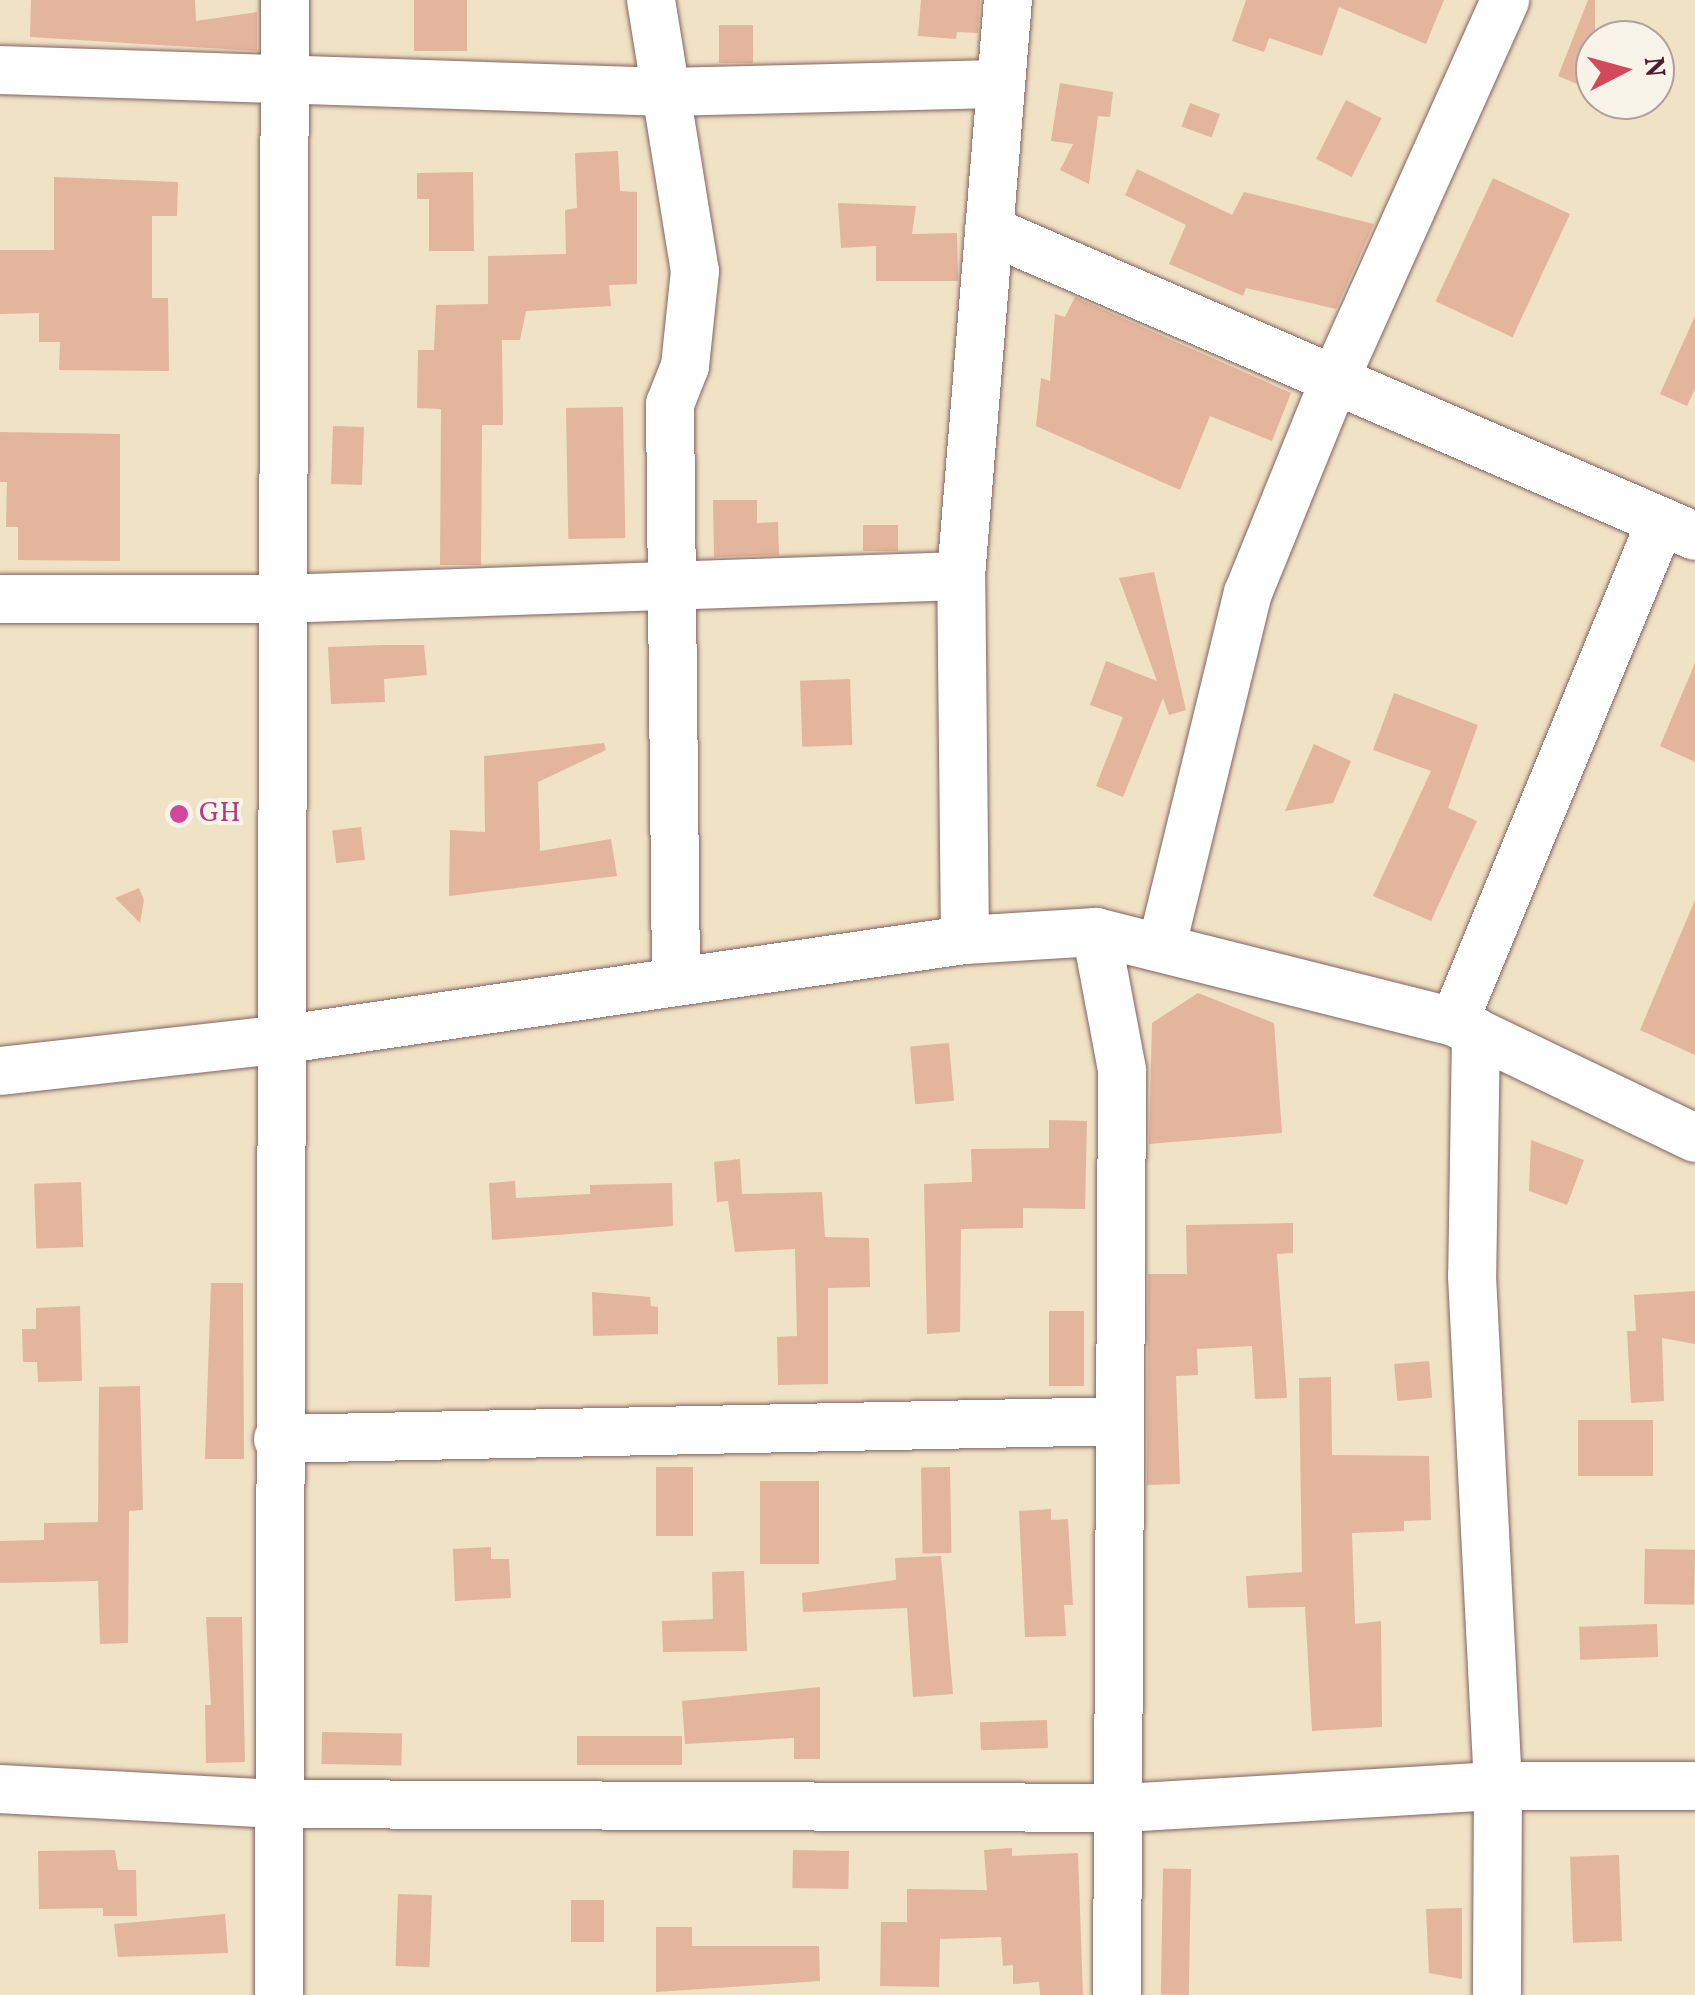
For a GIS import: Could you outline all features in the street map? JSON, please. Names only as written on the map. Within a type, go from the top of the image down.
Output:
[{"type":"street","points":[[279,1995],[278,1439],[286,1039],[279,598],[285,0]]},
{"type":"street","points":[[652,0],[695,271],[685,366],[670,404],[676,979]]},
{"type":"street","points":[[966,940],[960,576],[1008,0]]},
{"type":"street","points":[[1162,944],[1248,593],[1335,380],[1505,0]]},
{"type":"street","points":[[0,70],[286,75],[666,92],[998,84]]},
{"type":"street","points":[[988,230],[1678,529],[1465,1027],[1472,1276],[1498,1786],[1497,1995]]},
{"type":"street","points":[[0,599],[279,598],[960,576]]},
{"type":"street","points":[[1096,932],[1122,1070],[1123,1808],[1117,1995]]},
{"type":"street","points":[[0,1071],[286,1039],[676,979],[966,940],[1096,932],[1162,944],[1465,1027],[1695,1138]]},
{"type":"street","points":[[278,1439],[1120,1420]]},
{"type":"street","points":[[0,1790],[281,1804],[1123,1808],[1498,1786],[1695,1786]]},
{"type":"building","points":[[31,0],[195,0],[196,21],[257,12],[257,51],[30,37]]},
{"type":"building","points":[[414,0],[467,0],[467,51],[414,51]]},
{"type":"building","points":[[921,0],[980,0],[978,33],[957,32],[956,39],[918,36]]},
{"type":"building","points":[[1246,0],[1444,0],[1426,44],[1339,7],[1322,56],[1269,38],[1264,52],[1232,41]]},
{"type":"building","points":[[1588,0],[1595,0],[1595,20],[1580,20]]},
{"type":"building","points":[[719,25],[753,25],[753,63],[719,63]]},
{"type":"building","points":[[1575,33],[1575,83],[1558,76]]},
{"type":"building","points":[[1060,83],[1113,92],[1110,117],[1098,116],[1089,184],[1060,170],[1073,144],[1051,141]]},
{"type":"building","points":[[1346,100],[1382,118],[1352,177],[1316,159]]},
{"type":"building","points":[[1190,103],[1220,114],[1212,137],[1181,126]]},
{"type":"building","points":[[618,151],[620,191],[637,192],[637,284],[609,285],[611,306],[526,311],[520,340],[502,340],[503,425],[482,425],[481,565],[440,565],[441,409],[417,408],[418,350],[434,350],[436,305],[488,304],[488,256],[566,254],[565,210],[577,208],[575,153]]},
{"type":"building","points":[[1137,169],[1232,215],[1244,192],[1374,224],[1336,309],[1246,288],[1243,296],[1169,264],[1186,225],[1125,195]]},
{"type":"building","points":[[473,172],[474,251],[429,251],[429,199],[417,199],[417,173]]},
{"type":"building","points":[[54,177],[178,182],[177,216],[152,216],[152,298],[168,298],[169,371],[59,370],[60,342],[39,342],[39,313],[0,314],[0,250],[54,250]]},
{"type":"building","points":[[1493,178],[1570,214],[1513,337],[1436,301]]},
{"type":"building","points":[[838,203],[916,206],[912,234],[957,233],[958,281],[876,281],[876,246],[841,248]]},
{"type":"building","points":[[1075,297],[1291,393],[1272,441],[1210,416],[1180,490],[1036,426],[1041,378],[1050,381],[1055,314],[1065,317]]},
{"type":"building","points":[[1695,316],[1695,389],[1687,406],[1660,394]]},
{"type":"building","points":[[623,407],[625,538],[568,539],[566,408]]},
{"type":"building","points":[[333,426],[364,427],[362,485],[331,484]]},
{"type":"building","points":[[0,432],[120,434],[120,561],[18,560],[18,527],[6,527],[7,482],[0,482]]},
{"type":"building","points":[[713,500],[757,500],[757,523],[778,522],[779,555],[714,557]]},
{"type":"building","points":[[863,525],[898,525],[898,551],[863,551]]},
{"type":"building","points":[[1154,572],[1186,710],[1169,715],[1163,698],[1123,797],[1096,786],[1123,717],[1090,705],[1106,661],[1157,681],[1119,578]]},
{"type":"building","points":[[424,645],[427,675],[384,679],[385,702],[331,704],[328,647]]},
{"type":"building","points":[[1695,663],[1695,762],[1660,746]]},
{"type":"building","points":[[850,679],[852,745],[802,747],[800,681]]},
{"type":"building","points":[[1394,693],[1478,725],[1448,808],[1477,821],[1431,921],[1373,896],[1431,771],[1373,750]]},
{"type":"building","points":[[604,743],[606,750],[538,782],[540,851],[611,839],[617,876],[449,896],[450,830],[485,832],[484,756]]},
{"type":"building","points":[[1314,744],[1351,761],[1333,803],[1285,811]]},
{"type":"building","points":[[361,827],[365,860],[336,863],[332,831]]},
{"type":"building","points":[[139,888],[144,900],[140,923],[115,898]]},
{"type":"building","points":[[1695,900],[1695,1055],[1640,1030]]},
{"type":"building","points":[[1198,993],[1274,1023],[1282,1133],[1149,1144],[1152,1023]]},
{"type":"building","points":[[949,1043],[954,1101],[915,1104],[910,1046]]},
{"type":"building","points":[[1049,1120],[1087,1121],[1085,1209],[1023,1208],[1023,1228],[961,1229],[960,1332],[927,1334],[924,1184],[972,1182],[971,1149],[1049,1148]]},
{"type":"building","points":[[1531,1140],[1584,1160],[1567,1205],[1529,1191]]},
{"type":"building","points":[[740,1159],[742,1194],[822,1192],[825,1237],[869,1238],[870,1287],[828,1288],[828,1384],[778,1385],[777,1337],[797,1336],[795,1249],[735,1252],[728,1201],[717,1202],[714,1162]]},
{"type":"building","points":[[515,1181],[516,1198],[590,1194],[590,1185],[672,1183],[673,1226],[492,1240],[489,1183]]},
{"type":"building","points":[[81,1182],[83,1247],[36,1249],[34,1184]]},
{"type":"building","points":[[1293,1223],[1293,1253],[1277,1254],[1287,1398],[1255,1399],[1252,1346],[1197,1349],[1198,1375],[1176,1376],[1180,1484],[1147,1485],[1148,1274],[1187,1274],[1186,1225]]},
{"type":"building","points":[[211,1283],[243,1283],[244,1459],[205,1459]]},
{"type":"building","points":[[1695,1291],[1695,1344],[1662,1338],[1664,1401],[1631,1403],[1627,1331],[1636,1331],[1634,1295]]},
{"type":"building","points":[[592,1292],[650,1297],[651,1306],[658,1307],[658,1334],[593,1336]]},
{"type":"building","points":[[80,1306],[82,1381],[38,1382],[37,1362],[23,1362],[22,1329],[36,1329],[36,1308]]},
{"type":"building","points":[[1049,1311],[1084,1311],[1084,1386],[1049,1386]]},
{"type":"building","points":[[1429,1361],[1432,1398],[1397,1401],[1394,1364]]},
{"type":"building","points":[[1331,1377],[1332,1455],[1429,1456],[1431,1520],[1404,1521],[1404,1531],[1352,1533],[1355,1624],[1381,1621],[1382,1727],[1312,1731],[1305,1607],[1248,1608],[1246,1576],[1302,1572],[1299,1378]]},
{"type":"building","points":[[140,1386],[143,1510],[129,1511],[128,1643],[100,1644],[98,1581],[0,1583],[0,1541],[44,1540],[44,1523],[98,1522],[99,1387]]},
{"type":"building","points":[[1578,1420],[1653,1420],[1653,1476],[1578,1476]]},
{"type":"building","points":[[656,1467],[693,1467],[693,1536],[656,1536]]},
{"type":"building","points":[[950,1467],[952,1553],[923,1553],[921,1468]]},
{"type":"building","points":[[760,1481],[819,1481],[819,1564],[760,1564]]},
{"type":"building","points":[[1051,1509],[1051,1520],[1068,1519],[1073,1605],[1064,1605],[1066,1636],[1025,1637],[1019,1511]]},
{"type":"building","points":[[491,1547],[491,1559],[509,1559],[511,1598],[455,1601],[453,1549]]},
{"type":"building","points":[[1645,1549],[1695,1550],[1694,1605],[1644,1604]]},
{"type":"building","points":[[941,1556],[953,1694],[913,1697],[907,1608],[803,1612],[802,1593],[896,1580],[895,1558]]},
{"type":"building","points":[[744,1571],[747,1651],[663,1652],[662,1621],[713,1619],[712,1572]]},
{"type":"building","points":[[206,1617],[242,1617],[245,1762],[206,1763],[205,1705],[211,1705]]},
{"type":"building","points":[[1657,1624],[1658,1657],[1580,1660],[1579,1627]]},
{"type":"building","points":[[820,1687],[820,1759],[794,1759],[794,1738],[685,1744],[682,1701]]},
{"type":"building","points":[[1047,1720],[1048,1748],[981,1750],[980,1722]]},
{"type":"building","points":[[322,1732],[402,1733],[401,1765],[321,1764]]},
{"type":"building","points":[[577,1736],[682,1736],[682,1765],[577,1765]]},
{"type":"building","points":[[1012,1848],[1012,1856],[1078,1853],[1083,1995],[1040,1995],[1039,1982],[1013,1984],[1013,1965],[1003,1966],[1001,1937],[940,1939],[939,1987],[880,1986],[881,1922],[907,1922],[907,1889],[987,1890],[984,1850]]},
{"type":"building","points":[[115,1850],[118,1870],[136,1870],[137,1916],[103,1916],[103,1908],[39,1909],[38,1851]]},
{"type":"building","points":[[793,1850],[849,1851],[848,1889],[792,1888]]},
{"type":"building","points":[[1619,1855],[1622,1941],[1573,1943],[1570,1857]]},
{"type":"building","points":[[1163,1869],[1191,1869],[1189,1995],[1161,1994]]},
{"type":"building","points":[[398,1894],[432,1895],[429,1967],[395,1966]]},
{"type":"building","points":[[571,1900],[604,1900],[604,1942],[571,1942]]},
{"type":"building","points":[[1462,1908],[1462,1979],[1429,1973],[1426,1909]]},
{"type":"building","points":[[225,1914],[228,1953],[118,1957],[114,1924]]},
{"type":"building","points":[[656,1927],[692,1927],[692,1946],[819,1946],[820,1981],[656,1992]]},
{"type":"place","name":"GH","points":[[179,814]]}]
